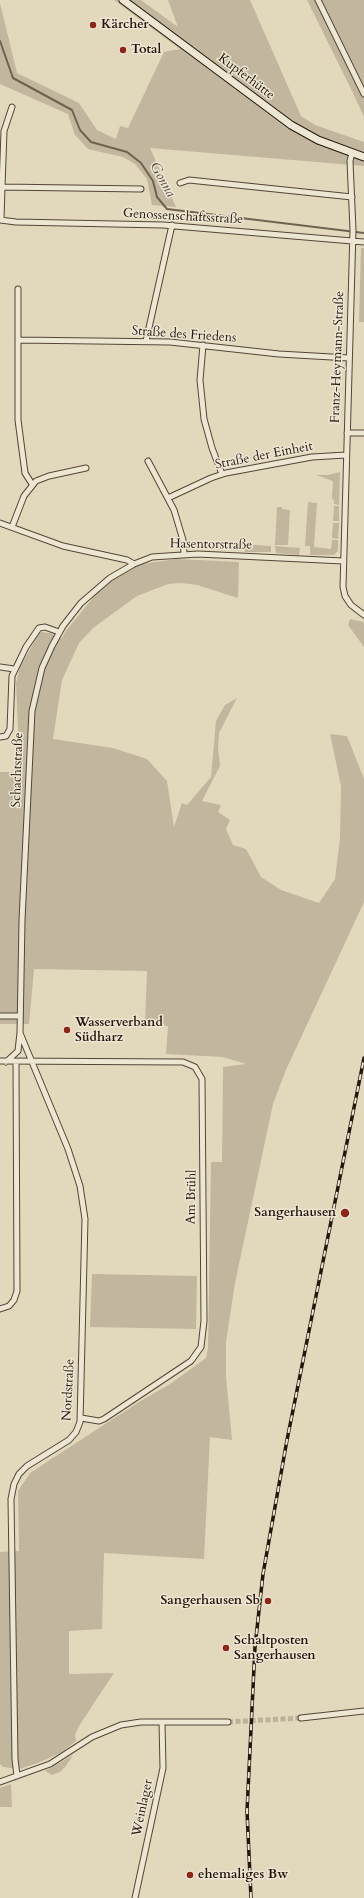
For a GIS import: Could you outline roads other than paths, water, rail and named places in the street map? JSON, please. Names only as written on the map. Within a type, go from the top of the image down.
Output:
[{"type":"main road","name":"Kupferhütte","points":[[123,0],[287,122],[311,137],[364,157]]},
{"type":"street","points":[[318,0],[364,94]]},
{"type":"street","name":"Genossenschaftsstraße","points":[[12,107],[4,131],[0,220],[172,225],[352,238],[364,242]]},
{"type":"street","name":"Franz-Heymann-Straße","points":[[343,561],[352,238],[350,161],[352,153]]},
{"type":"street","points":[[180,183],[189,180],[352,197]]},
{"type":"street","name":"Genossenschaftsstraße","points":[[2,187],[141,189]]},
{"type":"street","points":[[146,341],[172,225]]},
{"type":"street","points":[[18,289],[18,420],[26,474],[32,484]]},
{"type":"street","name":"Straße des Friedens","points":[[18,340],[146,341],[203,345],[279,354],[349,358]]},
{"type":"street","points":[[203,345],[200,380],[204,419],[212,448],[222,474]]},
{"type":"street","points":[[347,433],[364,433]]},
{"type":"street","name":"Straße der Einheit","points":[[168,498],[222,474],[312,457],[346,455]]},
{"type":"street","points":[[148,461],[177,518],[182,537],[184,554]]},
{"type":"street","points":[[12,527],[24,496],[32,484],[42,478],[86,468]]},
{"type":"street","points":[[0,523],[63,546],[127,560],[134,564]]},
{"type":"street","name":"Hasentorstraße","points":[[134,564],[152,557],[184,554],[343,561]]},
{"type":"street","points":[[343,561],[343,587],[345,596],[353,608],[364,615]]},
{"type":"street","name":"Schachtstraße","points":[[6,1062],[18,1050],[20,1034],[22,920],[32,711],[42,668],[59,632],[89,595],[110,578],[134,564]]},
{"type":"street","points":[[0,737],[6,736],[10,729],[11,686],[14,669],[39,628],[46,627],[59,632]]},
{"type":"street","points":[[0,667],[14,669]]},
{"type":"street","points":[[0,1016],[20,1016]]},
{"type":"street","name":"Nordstraße","points":[[17,1776],[15,1759],[12,1499],[14,1484],[19,1474],[27,1466],[69,1440],[78,1428],[81,1418],[84,1204],[68,1149],[33,1062],[20,1034]]},
{"type":"street","points":[[0,1061],[33,1062]]},
{"type":"street","points":[[0,1309],[11,1304],[17,1291],[16,1062]]},
{"type":"street","name":"Am Brühl","points":[[33,1062],[185,1063],[195,1067],[202,1079],[204,1321],[201,1347],[191,1361],[104,1419],[99,1421],[81,1418]]},
{"type":"street","points":[[301,1718],[364,1711]]},
{"type":"street","points":[[0,1782],[54,1762],[92,1737],[114,1727],[135,1722],[228,1722]]},
{"type":"street","name":"Weinlager","points":[[135,1898],[163,1768],[162,1722]]},
{"type":"waterway","name":"Gonna","points":[[0,41],[13,78],[72,110],[80,130],[91,142],[127,152],[141,163],[153,181],[157,197],[167,209],[364,233]]},
{"type":"tunnel","points":[[228,1722],[301,1718]]},
{"type":"railway","points":[[251,1898],[247,1811],[255,1647],[263,1574],[287,1440],[364,1058]]},
{"type":"place","name":"Kärcher","points":[[93,25]]},
{"type":"place","name":"Total","points":[[123,50]]},
{"type":"place","name":"Wasserverband Südharz","points":[[67,1030]]},
{"type":"place","name":"Sangerhausen","points":[[345,1213]]},
{"type":"place","name":"Sangerhausen Sb","points":[[268,1601]]},
{"type":"place","name":"Schaltposten Sangerhausen","points":[[226,1648]]},
{"type":"place","name":"ehemaliges Bw","points":[[190,1875]]}]
